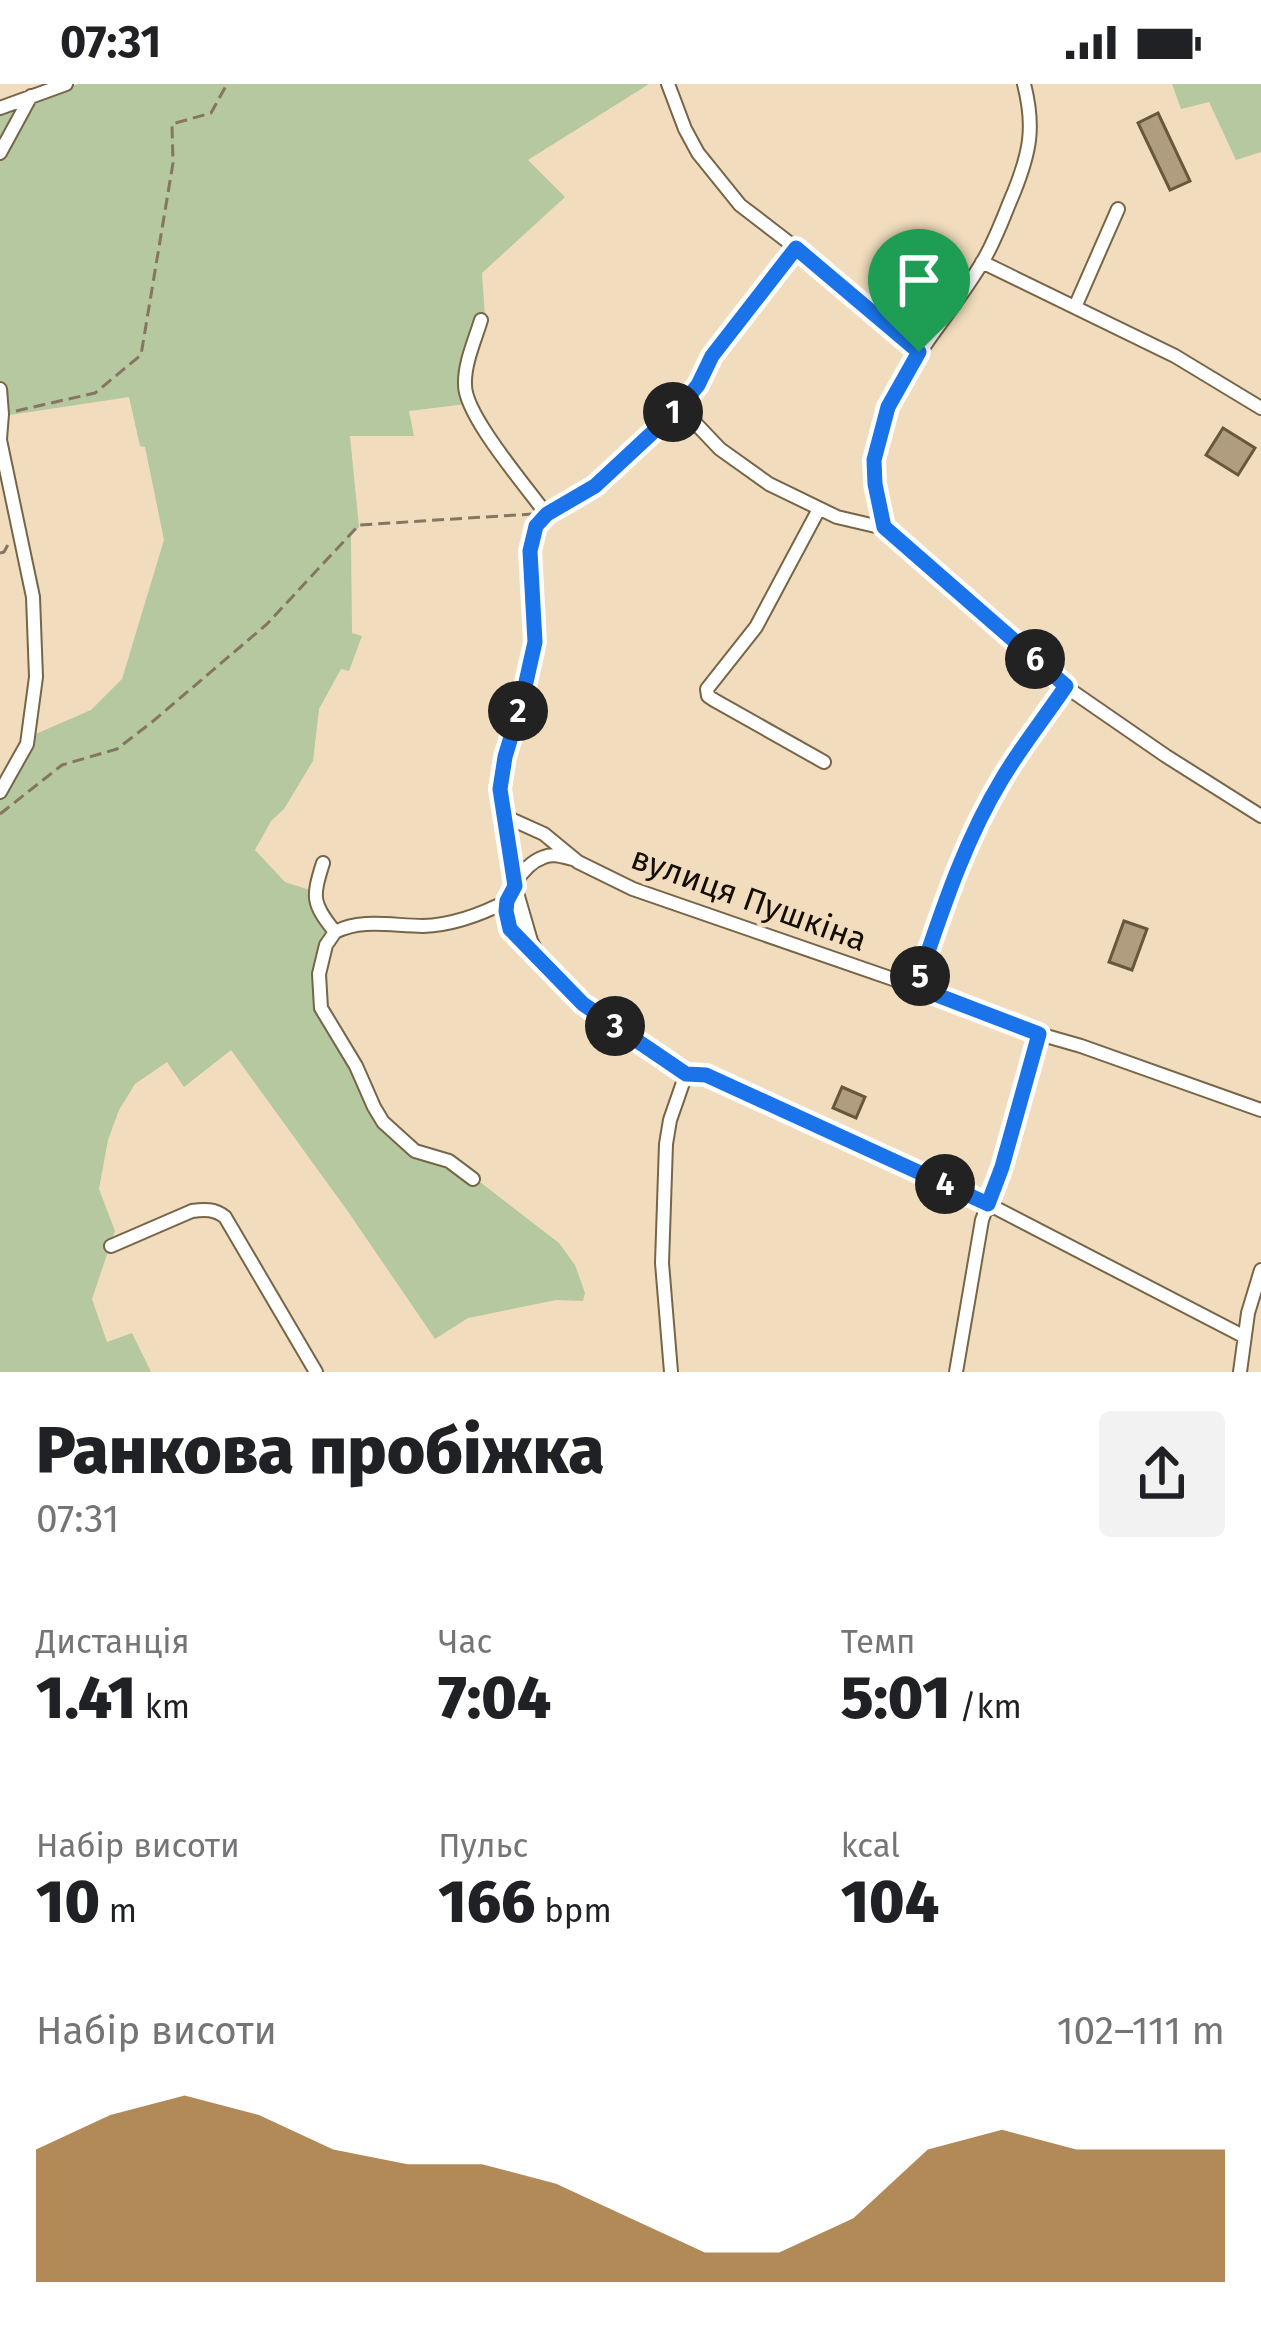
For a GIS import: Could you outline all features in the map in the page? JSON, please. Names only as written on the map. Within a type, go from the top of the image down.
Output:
[{"type":"street","points":[[0,108],[66,84]]},
{"type":"street","points":[[668,84],[685,129],[740,205],[919,352]]},
{"type":"street","points":[[884,527],[874,460],[888,407],[919,352],[982,262],[1005,214],[1032,122],[1024,84]]},
{"type":"street","points":[[0,153],[31,96]]},
{"type":"street","points":[[1075,307],[1118,209]]},
{"type":"street","points":[[537,954],[515,886],[500,789],[535,642],[530,541],[547,514],[595,486],[680,407],[712,356],[796,248]]},
{"type":"street","points":[[982,262],[1175,356],[1261,408]]},
{"type":"street","points":[[481,320],[466,373],[466,395],[547,514]]},
{"type":"street","points":[[0,389],[0,440],[34,597],[36,677],[27,744],[0,792]]},
{"type":"street","points":[[680,407],[720,449],[769,484],[837,517],[884,527],[1066,686],[1166,757],[1261,816]]},
{"type":"street","points":[[819,509],[756,627],[706,689],[714,700],[824,762]]},
{"type":"street","points":[[916,987],[981,818],[1066,686]]},
{"type":"street","name":"вулиця Пушкіна","points":[[502,815],[544,834],[574,859],[633,889],[1261,1110]]},
{"type":"street","points":[[574,859],[543,857],[524,871],[507,901],[506,921],[583,1004],[686,1074],[706,1075],[988,1204],[1261,1353]]},
{"type":"street","points":[[323,863],[315,904],[335,932]]},
{"type":"street","points":[[472,1179],[448,1161],[415,1151],[383,1122],[321,1008],[319,974],[326,944],[335,932],[357,924],[445,923],[507,901]]},
{"type":"street","points":[[956,1372],[982,1220],[1039,1034]]},
{"type":"street","points":[[671,1372],[662,1263],[666,1144],[686,1074]]},
{"type":"street","points":[[111,1246],[192,1211],[219,1212],[316,1372]]},
{"type":"street","points":[[1240,1372],[1261,1270]]},
{"type":"path","points":[[2,414],[95,392],[141,355],[173,164],[172,124],[211,112],[227,84]]},
{"type":"path","points":[[0,814],[62,765],[117,749],[152,722],[267,624],[359,525],[547,514]]},
{"type":"green space","points":[[78,84],[649,84],[528,160],[565,197],[482,273],[485,317],[478,320],[466,404],[409,411],[414,436],[350,436],[359,527],[351,536],[352,633],[362,636],[349,671],[341,669],[319,709],[313,761],[255,850],[285,882],[313,891],[331,940],[321,974],[323,1006],[384,1120],[423,1153],[450,1159],[559,1243],[575,1265],[585,1293],[583,1301],[556,1300],[468,1318],[435,1339],[231,1050],[184,1087],[167,1062],[135,1084],[108,1140],[99,1189],[115,1231],[92,1299],[107,1342],[132,1333],[151,1372],[0,1372],[0,797],[31,736],[91,710],[122,679],[164,540],[145,447],[140,446],[129,397],[10,415],[0,423],[0,112]]},
{"type":"green space","points":[[1172,84],[1261,84],[1261,152],[1236,160],[1209,102],[1181,109]]},
{"type":"building","points":[[1158,113],[1190,181],[1170,190],[1138,123]]},
{"type":"building","points":[[1223,428],[1255,448],[1238,475],[1206,455]]},
{"type":"building","points":[[1124,921],[1147,929],[1132,970],[1109,962]]},
{"type":"building","points":[[842,1087],[865,1097],[856,1118],[833,1108]]},
{"type":"route","points":[[796,248],[919,352],[888,407],[874,460],[884,527],[1066,686],[989,803],[945,903],[916,987],[1039,1034],[988,1204],[706,1075],[686,1074],[672,1066],[583,1004],[506,921],[507,901],[515,886],[500,789],[535,642],[530,541],[536,526],[547,514],[595,486],[680,407],[712,356],[796,248]]}]
